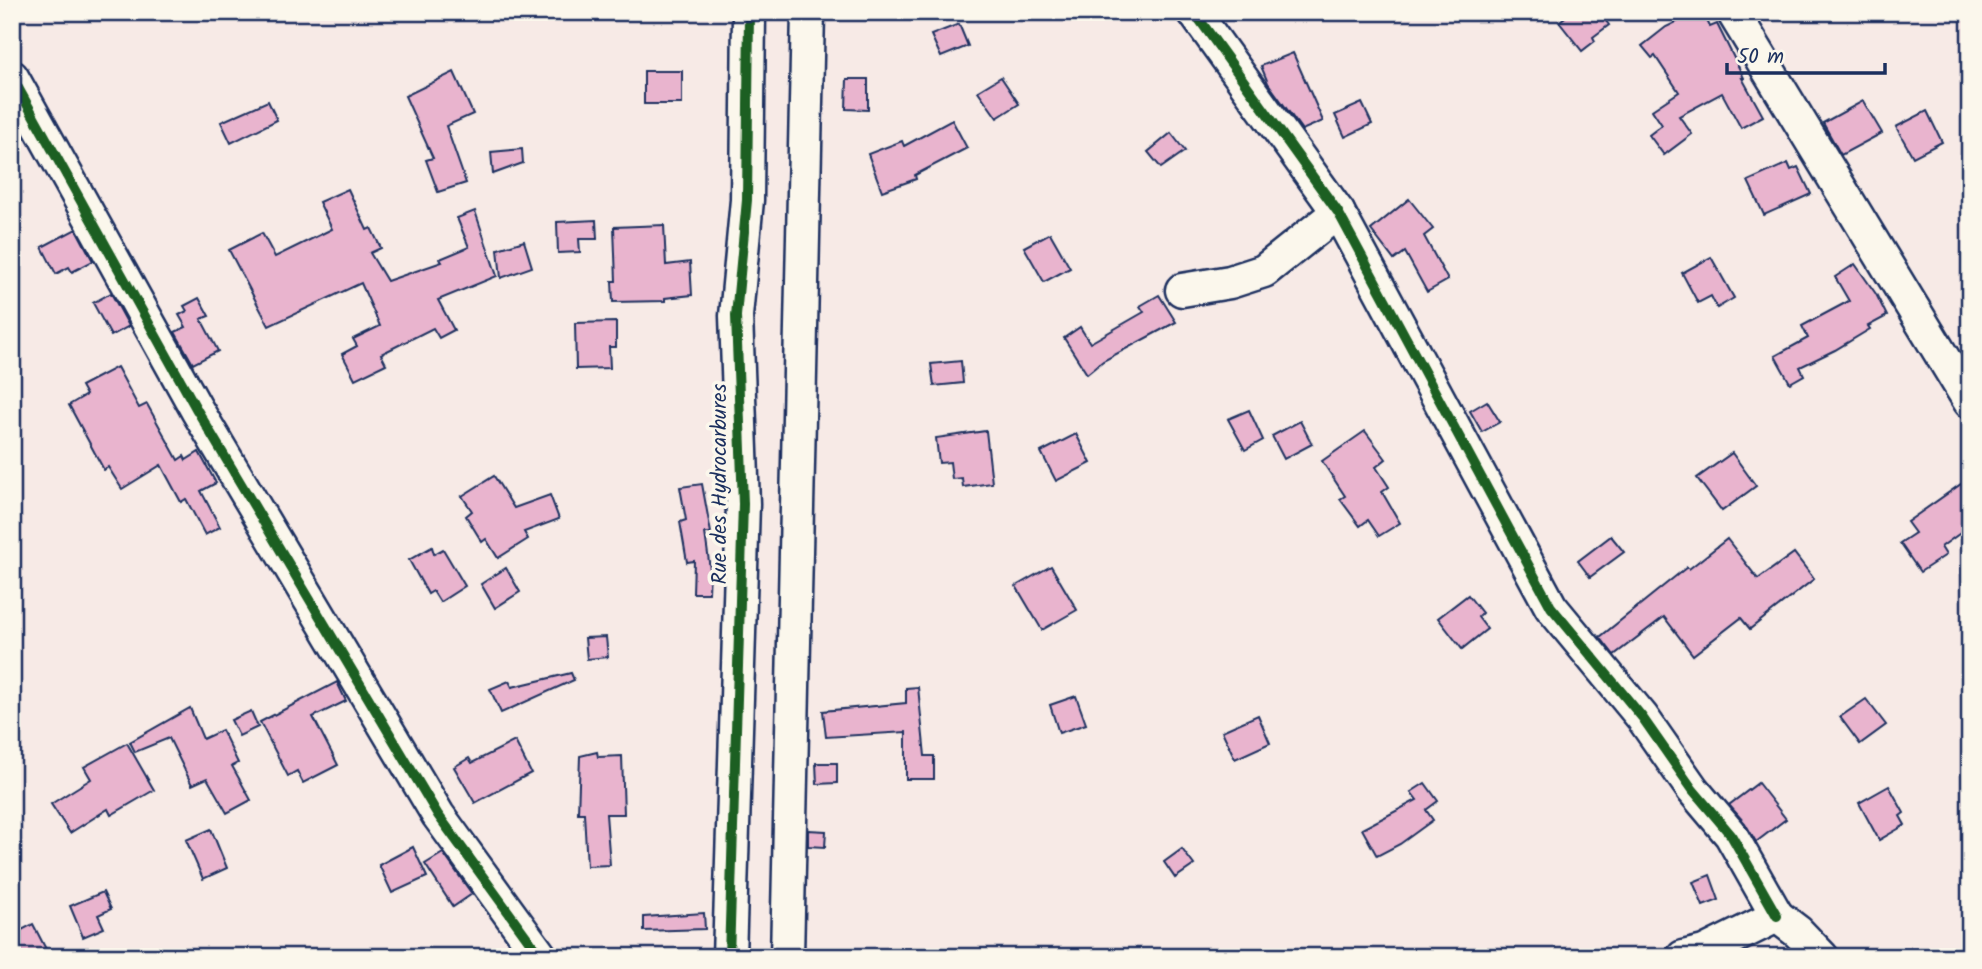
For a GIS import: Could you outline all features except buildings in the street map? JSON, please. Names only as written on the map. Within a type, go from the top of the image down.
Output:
[{"type":"street","name":"Rue des Hydrocarbures","points":[[729,957],[743,504],[736,316],[747,200],[748,12]]},
{"type":"street","points":[[787,957],[808,12]]},
{"type":"street","points":[[1194,12],[1338,212],[1551,607],[1642,717],[1693,790],[1731,835],[1777,916],[1798,932],[1822,957]]},
{"type":"street","points":[[1733,12],[1970,402]]},
{"type":"street","points":[[12,77],[197,410],[438,815],[541,957]]},
{"type":"street","points":[[1182,290],[1230,282],[1264,271],[1338,212]]},
{"type":"street","points":[[1683,957],[1704,952],[1777,916]]},
{"type":"cycle path","points":[[729,957],[743,504],[736,316],[747,200],[749,12]]},
{"type":"cycle path","points":[[1194,12],[1338,212],[1551,607],[1642,717],[1693,790],[1731,835],[1777,916]]},
{"type":"cycle path","points":[[12,77],[197,410],[438,815],[541,957]]}]
